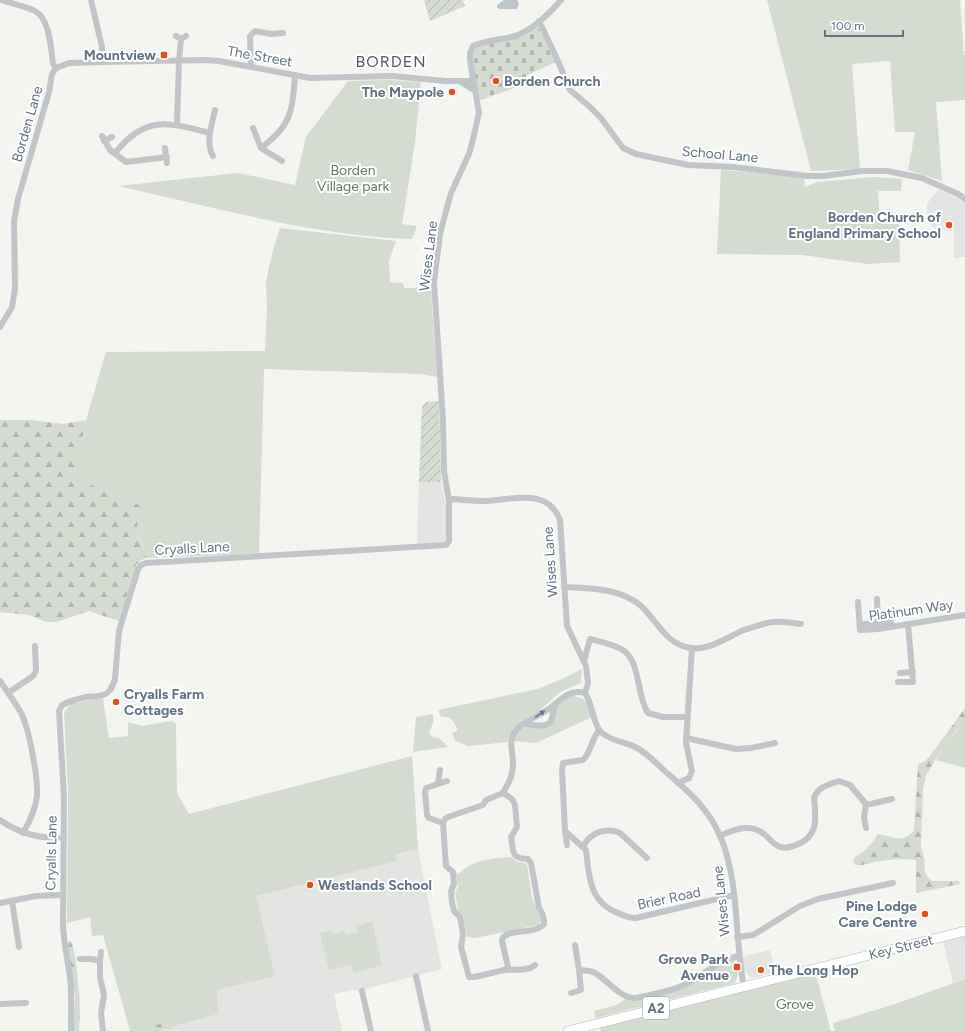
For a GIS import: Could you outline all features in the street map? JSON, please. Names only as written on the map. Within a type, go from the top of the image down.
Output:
[{"type":"main road","name":"Key Street","points":[[744,987],[965,931]]},
{"type":"main road","name":"A2","points":[[568,1031],[585,1029],[744,987]]},
{"type":"street","points":[[2,0],[35,11],[43,18],[47,26],[53,64],[56,68]]},
{"type":"street","points":[[91,0],[102,47],[102,62]]},
{"type":"street","points":[[539,21],[561,0]]},
{"type":"street","name":"Wises Lane","points":[[539,21],[527,31],[514,36],[479,43],[473,46],[470,53],[478,113],[473,139],[451,193],[440,234],[434,282],[443,421],[444,471],[449,501],[453,499],[486,501],[526,497],[546,502],[556,510],[560,520],[567,626],[586,666],[588,683],[585,693],[589,699],[596,725],[599,730],[608,736],[638,749],[678,783],[701,804],[707,812],[720,836],[731,868],[739,956],[744,987]]},
{"type":"street","name":"School Lane","points":[[539,21],[570,90],[590,106],[601,118],[623,148],[636,154],[688,165],[708,165],[808,176],[823,176],[862,171],[887,171],[922,178],[958,194],[965,199]]},
{"type":"street","points":[[251,66],[250,36],[255,31],[271,34],[283,33]]},
{"type":"street","points":[[177,124],[181,37]]},
{"type":"street","name":"The Street","points":[[56,68],[69,64],[102,62],[220,61],[310,78],[387,76],[445,81],[473,81]]},
{"type":"street","name":"Borden Lane","points":[[0,327],[12,307],[15,289],[14,221],[18,199],[49,92],[52,74],[56,68]]},
{"type":"street","points":[[261,148],[280,131],[288,119],[292,108],[295,75]]},
{"type":"street","name":"The Street","points":[[459,81],[474,90]]},
{"type":"street","points":[[203,154],[212,153],[210,133],[215,110]]},
{"type":"street","points":[[115,153],[125,140],[135,133],[144,128],[156,125],[177,124],[210,133]]},
{"type":"street","points":[[253,128],[261,148],[282,161]]},
{"type":"street","points":[[112,137],[103,138],[110,150],[126,162],[167,160],[165,148]]},
{"type":"street","points":[[958,194],[965,191]]},
{"type":"street","name":"Cryalls Lane","points":[[71,1031],[72,1003],[70,978],[63,940],[62,895],[64,797],[60,709],[62,705],[68,702],[104,694],[109,692],[113,687],[119,631],[138,569],[141,564],[146,562],[446,545],[449,541],[449,501]]},
{"type":"street","points":[[564,587],[607,591],[619,594],[632,600],[648,614],[670,639],[677,644],[692,648],[702,648],[717,643],[744,630],[774,622],[801,624]]},
{"type":"street","points":[[877,599],[878,626],[892,622]]},
{"type":"street","name":"Platinum Way","points":[[858,602],[862,627],[908,624],[965,615]]},
{"type":"street","points":[[898,682],[914,682],[908,624]]},
{"type":"street","points":[[584,661],[590,638],[624,650],[634,665],[644,705],[648,713],[663,717],[687,718]]},
{"type":"street","points":[[8,693],[33,676],[36,670],[35,646]]},
{"type":"street","points":[[678,783],[689,778],[692,771],[686,738],[692,648]]},
{"type":"street","points":[[900,673],[913,672]]},
{"type":"street","points":[[0,681],[20,711],[26,725],[36,784],[37,794],[35,804],[31,818],[23,833]]},
{"type":"street","points":[[533,964],[517,971],[505,970],[474,978],[468,976],[461,947],[463,934],[460,917],[454,911],[451,894],[454,884],[453,872],[446,866],[443,823],[445,818],[448,816],[482,805],[486,800],[503,793],[513,771],[511,738],[516,729],[564,696],[581,692],[585,693]]},
{"type":"street","points":[[523,724],[542,726],[549,723],[556,702]]},
{"type":"street","points":[[567,845],[562,770],[563,762],[584,760],[592,741],[599,730]]},
{"type":"street","points":[[686,738],[736,749],[751,748],[775,743]]},
{"type":"street","points":[[438,784],[440,770]]},
{"type":"street","points":[[443,823],[429,818],[427,815],[425,792],[426,788],[447,781]]},
{"type":"street","points":[[720,836],[734,829],[744,828],[754,829],[763,833],[773,843],[782,848],[800,844],[810,837],[815,824],[814,798],[816,794],[822,787],[839,781],[850,785],[866,804],[864,817],[866,828]]},
{"type":"street","points":[[503,793],[512,799],[515,805],[517,827],[511,837],[514,855],[518,858],[528,859],[531,863],[539,908],[543,912],[544,919],[544,924],[538,928],[508,934],[503,937],[502,941],[508,967],[505,970]]},
{"type":"street","points":[[866,804],[892,799]]},
{"type":"street","points":[[0,820],[23,833],[42,837],[58,838]]},
{"type":"street","points":[[60,829],[58,838],[60,846]]},
{"type":"street","points":[[565,831],[583,846],[591,836],[603,832],[615,831],[647,858]]},
{"type":"street","name":"Brier Road","points":[[583,846],[586,850],[592,887],[598,899],[609,910],[626,917],[642,917],[734,895]]},
{"type":"street","points":[[737,937],[753,935],[800,906],[818,899],[893,883]]},
{"type":"street","points":[[0,902],[46,895],[62,895]]},
{"type":"street","points":[[12,901],[19,947]]},
{"type":"street","points":[[571,993],[581,990],[575,945]]},
{"type":"street","points":[[102,952],[100,962],[100,978],[104,995],[101,1013],[103,1031]]},
{"type":"street","points":[[579,970],[594,972],[628,997],[636,998],[683,986],[724,960],[739,956]]},
{"type":"street","points":[[80,959],[92,959],[100,962]]},
{"type":"street","points":[[416,976],[428,1031]]},
{"type":"street","points":[[362,991],[371,1031]]},
{"type":"street","points":[[0,1004],[26,1003]]},
{"type":"shaded area","points":[[504,0],[517,0],[519,4],[517,9],[497,8],[497,5]]},
{"type":"shaded area","name":"Borden Church of England Primary School","points":[[939,189],[965,203],[965,257],[954,258],[954,228],[942,230],[934,228],[927,217],[927,204]]},
{"type":"shaded area","points":[[419,482],[441,482],[446,506],[448,537],[444,542],[417,544]]},
{"type":"shaded area","name":"Westlands School","points":[[412,756],[418,849],[442,969],[362,991],[353,990],[334,994],[342,1031],[130,1031],[118,983]]},
{"type":"shaded area","points":[[965,936],[965,979],[953,983],[943,941]]},
{"type":"shaded area","points":[[770,950],[775,972],[754,978],[750,977],[744,970],[744,956]]},
{"type":"green space","points":[[424,0],[463,0],[465,6],[430,21]]},
{"type":"green space","points":[[767,0],[960,0],[965,55],[965,100],[936,102],[942,181],[908,170],[915,132],[895,132],[890,61],[852,64],[860,169],[811,171]]},
{"type":"green space","points":[[537,27],[556,62],[527,75],[524,83],[517,87],[480,100],[473,68],[474,49],[481,45],[526,35]]},
{"type":"green space","name":"Borden Village park","points":[[390,80],[421,82],[415,143],[402,224],[417,226],[412,239],[375,237],[301,226],[118,186],[238,173],[295,185],[306,137],[348,81]]},
{"type":"green space","points":[[721,170],[800,176],[804,178],[805,187],[817,182],[874,177],[902,179],[901,191],[878,191],[880,219],[899,219],[900,262],[868,264],[802,255],[717,254]]},
{"type":"green space","points":[[280,228],[396,241],[389,261],[390,282],[403,283],[404,288],[430,288],[431,290],[437,377],[420,374],[264,369],[259,554],[147,558],[138,531],[137,516],[74,478],[86,420],[106,352],[265,351],[267,310],[266,281]]},
{"type":"green space","points":[[439,401],[441,482],[419,482],[422,407],[426,402]]},
{"type":"green space","points":[[0,420],[32,420],[63,424],[86,420],[74,478],[141,506],[138,520],[138,532],[147,558],[141,560],[136,565],[119,621],[89,611],[56,622],[46,622],[29,615],[0,612]]},
{"type":"green space","points":[[582,669],[581,683],[560,692],[539,711],[519,723],[511,733],[508,742],[468,746],[455,741],[452,733],[458,730],[455,724],[450,718],[441,717],[438,710],[537,689]]},
{"type":"green space","points":[[575,695],[576,697],[585,701],[592,717],[536,743],[513,741],[521,726],[546,726],[554,709],[568,696]]},
{"type":"green space","points":[[103,698],[109,738],[128,736],[128,722],[142,726],[172,721],[176,724],[177,793],[189,814],[412,756],[418,849],[396,854],[397,861],[256,896],[275,976],[217,990],[218,1014],[156,1031],[130,1031],[103,935],[92,936],[90,917],[67,923],[68,792],[64,712],[71,704]]},
{"type":"green space","points":[[965,708],[965,729],[958,728],[939,753],[926,776],[923,789],[921,845],[926,875],[932,881],[959,881],[960,884],[916,893],[916,860],[889,860],[855,865],[853,860],[867,848],[878,834],[900,839],[914,831],[918,764],[924,762],[930,756]]},
{"type":"green space","points":[[433,714],[434,720],[429,733],[433,737],[441,740],[448,747],[413,752],[416,717]]},
{"type":"green space","points":[[959,728],[965,729],[965,768],[936,760],[941,750]]},
{"type":"green space","points":[[511,857],[516,861],[527,864],[532,898],[541,920],[538,925],[475,938],[467,937],[463,916],[458,911],[455,892],[458,887],[456,872],[459,874],[464,869],[483,861]]},
{"type":"green space","points":[[372,921],[382,965],[354,973],[351,965],[329,970],[320,933],[331,930],[332,935],[345,931],[346,935],[358,932],[356,926]]},
{"type":"green space","points":[[70,940],[74,952],[78,981],[80,1006],[79,1031],[73,1031],[75,997],[67,944]]},
{"type":"green space","points":[[733,960],[736,965],[737,972],[735,983],[596,1018],[594,1011],[617,1005],[626,998],[676,991],[726,961]]},
{"type":"green space","name":"Grove","points":[[815,971],[831,1031],[601,1031],[599,1026]]},
{"type":"green space","points":[[965,979],[965,1031],[835,1031],[833,1023],[895,1004]]},
{"type":"green space","points":[[171,1021],[179,1021],[180,1023],[171,1028],[152,1031],[134,1031]]},
{"type":"place","name":"Mountview","points":[[164,55]]},
{"type":"place","name":"Borden Church","points":[[496,81]]},
{"type":"place","name":"The Maypole","points":[[452,92]]},
{"type":"place","name":"Borden Church of England Primary School","points":[[949,225]]},
{"type":"place","name":"Cryalls Farm Cottages","points":[[116,702]]},
{"type":"place","name":"Westlands School","points":[[310,885]]},
{"type":"place","name":"Pine Lodge Care Centre","points":[[925,914]]},
{"type":"place","name":"Grove Park Avenue","points":[[737,967]]},
{"type":"place","name":"The Long Hop","points":[[761,970]]},
{"type":"district","name":"BORDEN","points":[[391,61]]}]
